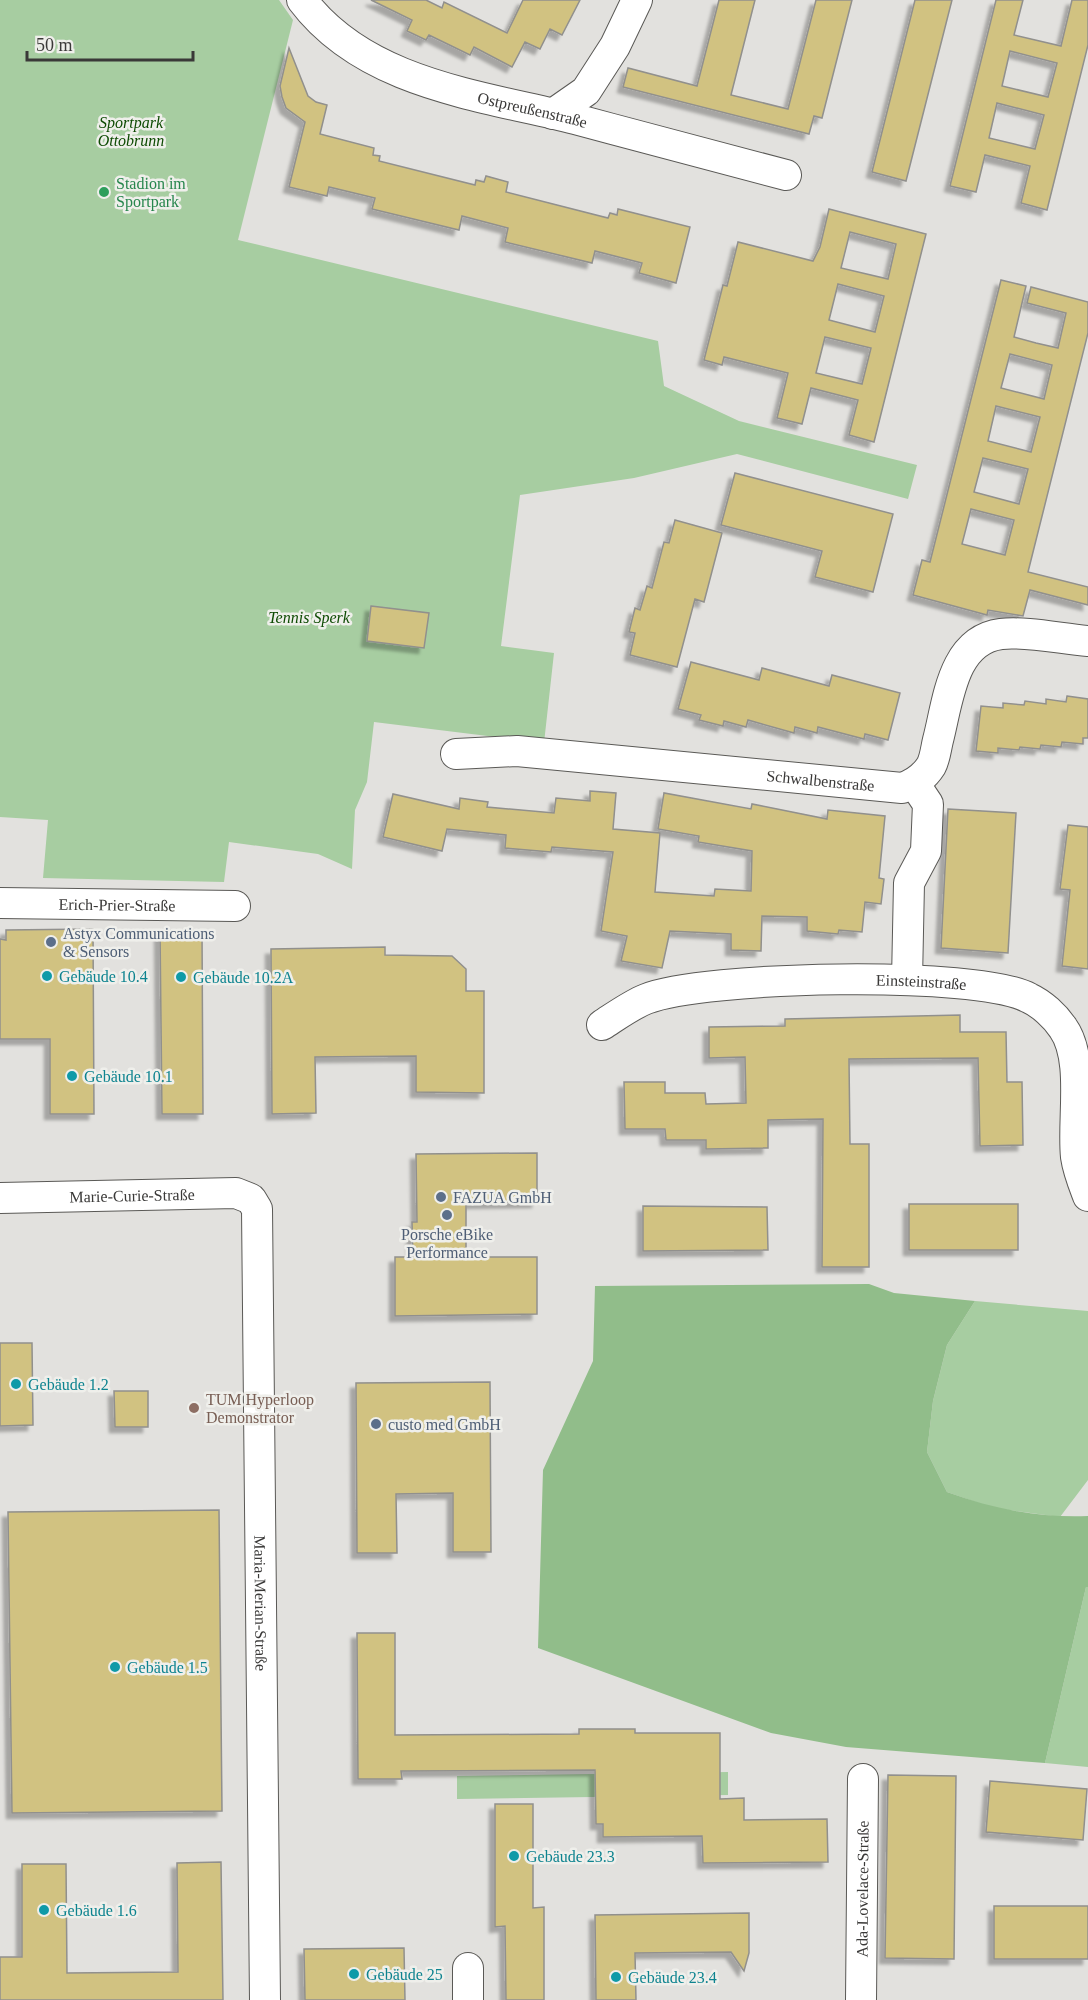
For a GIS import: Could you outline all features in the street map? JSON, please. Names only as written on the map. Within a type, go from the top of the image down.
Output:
[{"type":"street","name":"Ostpreußenstraße","points":[[302,0],[316,19],[329,29],[380,64],[407,75],[461,92],[786,175]]},
{"type":"street","points":[[552,114],[586,91],[615,46],[637,0]]},
{"type":"street","points":[[908,980],[909,883],[926,850],[928,804],[914,783],[931,765],[952,684],[961,660],[970,647],[986,638],[1002,634],[1088,641]]},
{"type":"street","name":"Schwalbenstraße","points":[[456,754],[517,751],[902,788],[914,783]]},
{"type":"street","name":"Erich-Prier-Straße","points":[[0,903],[235,906]]},
{"type":"street","name":"Einsteinstraße","points":[[602,1024],[646,999],[703,987],[765,982],[908,980],[1004,990],[1029,997],[1062,1026],[1074,1048],[1076,1155],[1088,1196]]},
{"type":"street","name":"Marie-Curie-Straße","points":[[0,1198],[236,1193],[251,1199],[257,1209]]},
{"type":"street","name":"Maria-Merian-Straße","points":[[257,1209],[265,2000]]},
{"type":"street","name":"Ada-Lovelace-Straße","points":[[861,2000],[863,1779]]},
{"type":"street","points":[[468,1968],[468,2000]]},
{"type":"green space","points":[[0,0],[279,0],[293,20],[238,240],[658,341],[664,386],[739,421],[917,465],[908,499],[737,454],[634,478],[520,495],[501,646],[554,653],[544,743],[374,722],[367,782],[355,810],[352,869],[318,854],[229,842],[224,882],[43,878],[48,820],[0,817]]},
{"type":"green space","points":[[869,1284],[894,1293],[975,1301],[947,1345],[933,1401],[927,1452],[947,1492],[1016,1511],[1088,1516],[1088,1587],[1086,1587],[1045,1763],[846,1747],[771,1733],[538,1648],[543,1470],[593,1361],[595,1286]]},
{"type":"green space","points":[[975,1301],[1088,1311],[1088,1480],[1060,1517],[993,1508],[947,1492],[927,1452],[933,1401],[947,1345]]},
{"type":"green space","points":[[1086,1587],[1088,1587],[1088,1767],[1045,1763]]},
{"type":"green space","points":[[728,1772],[728,1795],[457,1799],[457,1776]]},
{"type":"building","points":[[371,0],[426,0],[442,8],[444,2],[507,33],[523,0],[580,0],[562,35],[550,29],[540,49],[525,42],[512,67],[474,47],[470,55],[429,35],[426,40],[407,31],[412,20]]},
{"type":"building","points":[[719,0],[755,0],[731,95],[788,109],[816,0],[852,0],[822,118],[814,116],[809,134],[623,87],[628,68],[697,86]]},
{"type":"building","points":[[915,0],[952,0],[906,181],[872,172]]},
{"type":"building","points":[[996,0],[1023,0],[1014,35],[1061,46],[1072,0],[1088,0],[1088,45],[1047,210],[1021,203],[1030,166],[985,155],[976,192],[950,186]],"holes":[[[1010,51],[1057,63],[1048,97],[1002,86]],[[997,103],[1044,115],[1035,149],[989,138]]]},
{"type":"building","points":[[289,48],[308,96],[316,102],[327,105],[320,134],[374,148],[373,155],[380,156],[379,161],[475,185],[476,180],[484,182],[486,176],[508,182],[506,192],[608,218],[610,213],[617,215],[618,209],[690,227],[676,283],[639,273],[642,263],[595,251],[592,263],[505,242],[508,228],[462,216],[459,230],[372,209],[375,198],[329,187],[327,196],[289,187],[305,122],[286,108],[282,97],[280,86]]},
{"type":"building","points":[[829,209],[926,234],[874,442],[849,435],[858,400],[811,388],[802,424],[777,418],[788,373],[724,357],[722,365],[704,360],[723,285],[727,286],[738,242],[813,261],[820,247]],"holes":[[[850,232],[896,244],[888,279],[841,268]],[[838,284],[884,296],[875,332],[829,320]],[[825,337],[871,348],[862,384],[816,373]]]},
{"type":"building","points":[[1001,280],[1026,286],[1014,337],[1036,343],[1058,348],[1066,313],[1027,303],[1031,287],[1088,302],[1088,333],[1028,572],[1088,587],[1088,605],[1030,590],[1023,616],[988,610],[987,615],[913,595],[922,560],[930,562]],"holes":[[[1010,354],[1052,365],[1044,399],[1001,388]],[[996,406],[1040,417],[1031,452],[988,441]],[[983,458],[1028,469],[1019,504],[974,492]],[[971,509],[1014,520],[1005,555],[962,544]]]},
{"type":"building","points":[[735,473],[893,514],[873,592],[815,577],[822,551],[721,525]]},
{"type":"building","points":[[675,520],[722,533],[704,602],[695,599],[677,667],[630,655],[635,633],[629,632],[635,608],[640,610],[647,586],[652,588],[664,542],[669,543]]},
{"type":"building","points":[[371,606],[429,613],[424,648],[367,641]]},
{"type":"building","points":[[691,662],[759,680],[762,668],[829,686],[832,675],[900,693],[888,740],[865,734],[864,739],[818,727],[817,733],[795,727],[794,733],[748,720],[746,727],[724,721],[723,726],[699,720],[701,715],[678,709]]},
{"type":"building","points":[[1067,696],[1088,699],[1088,738],[1083,738],[1083,744],[1062,742],[1061,747],[1041,745],[1040,749],[1020,747],[1019,750],[998,748],[998,753],[976,751],[981,706],[1003,708],[1003,703],[1024,705],[1025,701],[1046,704],[1046,699],[1066,702]]},
{"type":"building","points":[[590,791],[616,793],[613,829],[660,833],[655,892],[714,896],[715,889],[751,891],[752,851],[698,842],[699,836],[658,829],[664,793],[751,809],[752,804],[827,819],[828,810],[885,816],[879,878],[884,879],[881,904],[865,902],[862,932],[839,930],[838,934],[807,931],[807,917],[762,916],[761,951],[731,950],[731,934],[670,931],[662,968],[621,961],[627,936],[601,931],[613,852],[552,847],[551,852],[505,848],[506,835],[447,829],[442,851],[383,837],[393,794],[459,809],[460,798],[488,802],[487,807],[554,813],[556,798],[590,801]]},
{"type":"building","points":[[948,809],[1016,813],[1008,953],[941,948]]},
{"type":"building","points":[[1068,825],[1088,827],[1088,969],[1062,966],[1070,890],[1060,889]]},
{"type":"building","points":[[93,929],[94,1114],[50,1114],[50,1039],[0,1039],[0,939],[6,940],[6,930]]},
{"type":"building","name":"Gebäude 10.2A","points":[[160,930],[202,930],[203,1114],[162,1114]]},
{"type":"building","points":[[385,947],[385,955],[452,956],[466,969],[466,991],[484,991],[484,1093],[416,1092],[416,1056],[315,1057],[316,1113],[272,1114],[271,949]]},
{"type":"building","points":[[960,1015],[960,1032],[1006,1032],[1007,1082],[1022,1082],[1023,1145],[980,1146],[978,1058],[849,1059],[850,1144],[869,1144],[869,1267],[822,1267],[823,1119],[768,1120],[768,1148],[706,1149],[706,1140],[666,1140],[665,1129],[625,1129],[624,1082],[665,1082],[665,1093],[705,1093],[706,1104],[746,1103],[745,1057],[709,1058],[709,1027],[785,1026],[785,1019]]},
{"type":"building","points":[[537,1153],[537,1202],[466,1203],[466,1257],[537,1257],[537,1314],[395,1316],[395,1257],[413,1257],[412,1222],[417,1222],[416,1154]]},
{"type":"building","points":[[909,1204],[1018,1204],[1018,1250],[909,1250]]},
{"type":"building","points":[[643,1206],[767,1207],[768,1250],[643,1251]]},
{"type":"building","name":"Gebäude 1.2","points":[[0,1343],[32,1343],[33,1425],[0,1426]]},
{"type":"building","points":[[490,1382],[491,1552],[453,1552],[453,1493],[396,1494],[397,1553],[357,1553],[356,1383]]},
{"type":"building","points":[[114,1391],[148,1391],[148,1427],[115,1427]]},
{"type":"building","name":"Gebäude 1.5","points":[[219,1510],[222,1811],[12,1813],[8,1512]]},
{"type":"building","points":[[357,1633],[395,1633],[395,1735],[579,1734],[579,1729],[635,1729],[635,1733],[720,1733],[720,1799],[744,1798],[744,1820],[827,1819],[828,1862],[703,1863],[702,1836],[603,1837],[603,1824],[596,1824],[595,1770],[401,1771],[402,1779],[358,1779]]},
{"type":"building","points":[[888,1775],[956,1776],[954,1959],[885,1958]]},
{"type":"building","points":[[990,1781],[1087,1789],[1083,1840],[986,1832]]},
{"type":"building","name":"Gebäude 23.3","points":[[495,1804],[533,1804],[533,1908],[544,1907],[544,2000],[506,2000],[505,1926],[495,1927]]},
{"type":"building","name":"Gebäude 1.6","points":[[221,1862],[223,2000],[0,2000],[0,1957],[22,1957],[22,1864],[66,1864],[67,1973],[178,1972],[177,1863]]},
{"type":"building","points":[[994,1906],[1088,1906],[1088,1959],[994,1959]]},
{"type":"building","name":"Gebäude 23.4","points":[[749,1913],[749,1953],[744,1971],[731,1952],[635,1953],[636,2000],[596,2000],[595,1915]]},
{"type":"building","name":"Gebäude 25","points":[[404,1948],[405,2000],[305,2000],[304,1949]]},
{"type":"place","name":"Stadion im Sportpark","points":[[104,192]]},
{"type":"place","name":"Astyx Communications & Sensors","points":[[51,942]]},
{"type":"place","name":"Gebäude 10.4","points":[[47,976]]},
{"type":"place","name":"Gebäude 10.2A","points":[[181,977]]},
{"type":"place","name":"Gebäude 10.1","points":[[72,1076]]},
{"type":"place","name":"FAZUA GmbH","points":[[441,1197]]},
{"type":"place","name":"Porsche eBike Performance","points":[[447,1215]]},
{"type":"place","name":"Gebäude 1.2","points":[[16,1384]]},
{"type":"place","name":"TUM Hyperloop Demonstrator","points":[[194,1408]]},
{"type":"place","name":"custo med GmbH","points":[[376,1424]]},
{"type":"place","name":"Gebäude 1.5","points":[[115,1667]]},
{"type":"place","name":"Gebäude 23.3","points":[[514,1856]]},
{"type":"place","name":"Gebäude 1.6","points":[[44,1910]]},
{"type":"place","name":"Gebäude 25","points":[[354,1974]]},
{"type":"place","name":"Gebäude 23.4","points":[[616,1977]]},
{"type":"park label","name":"Sportpark Ottobrunn","points":[[131,131]]},
{"type":"park label","name":"Tennis Sperk","points":[[309,617]]}]
